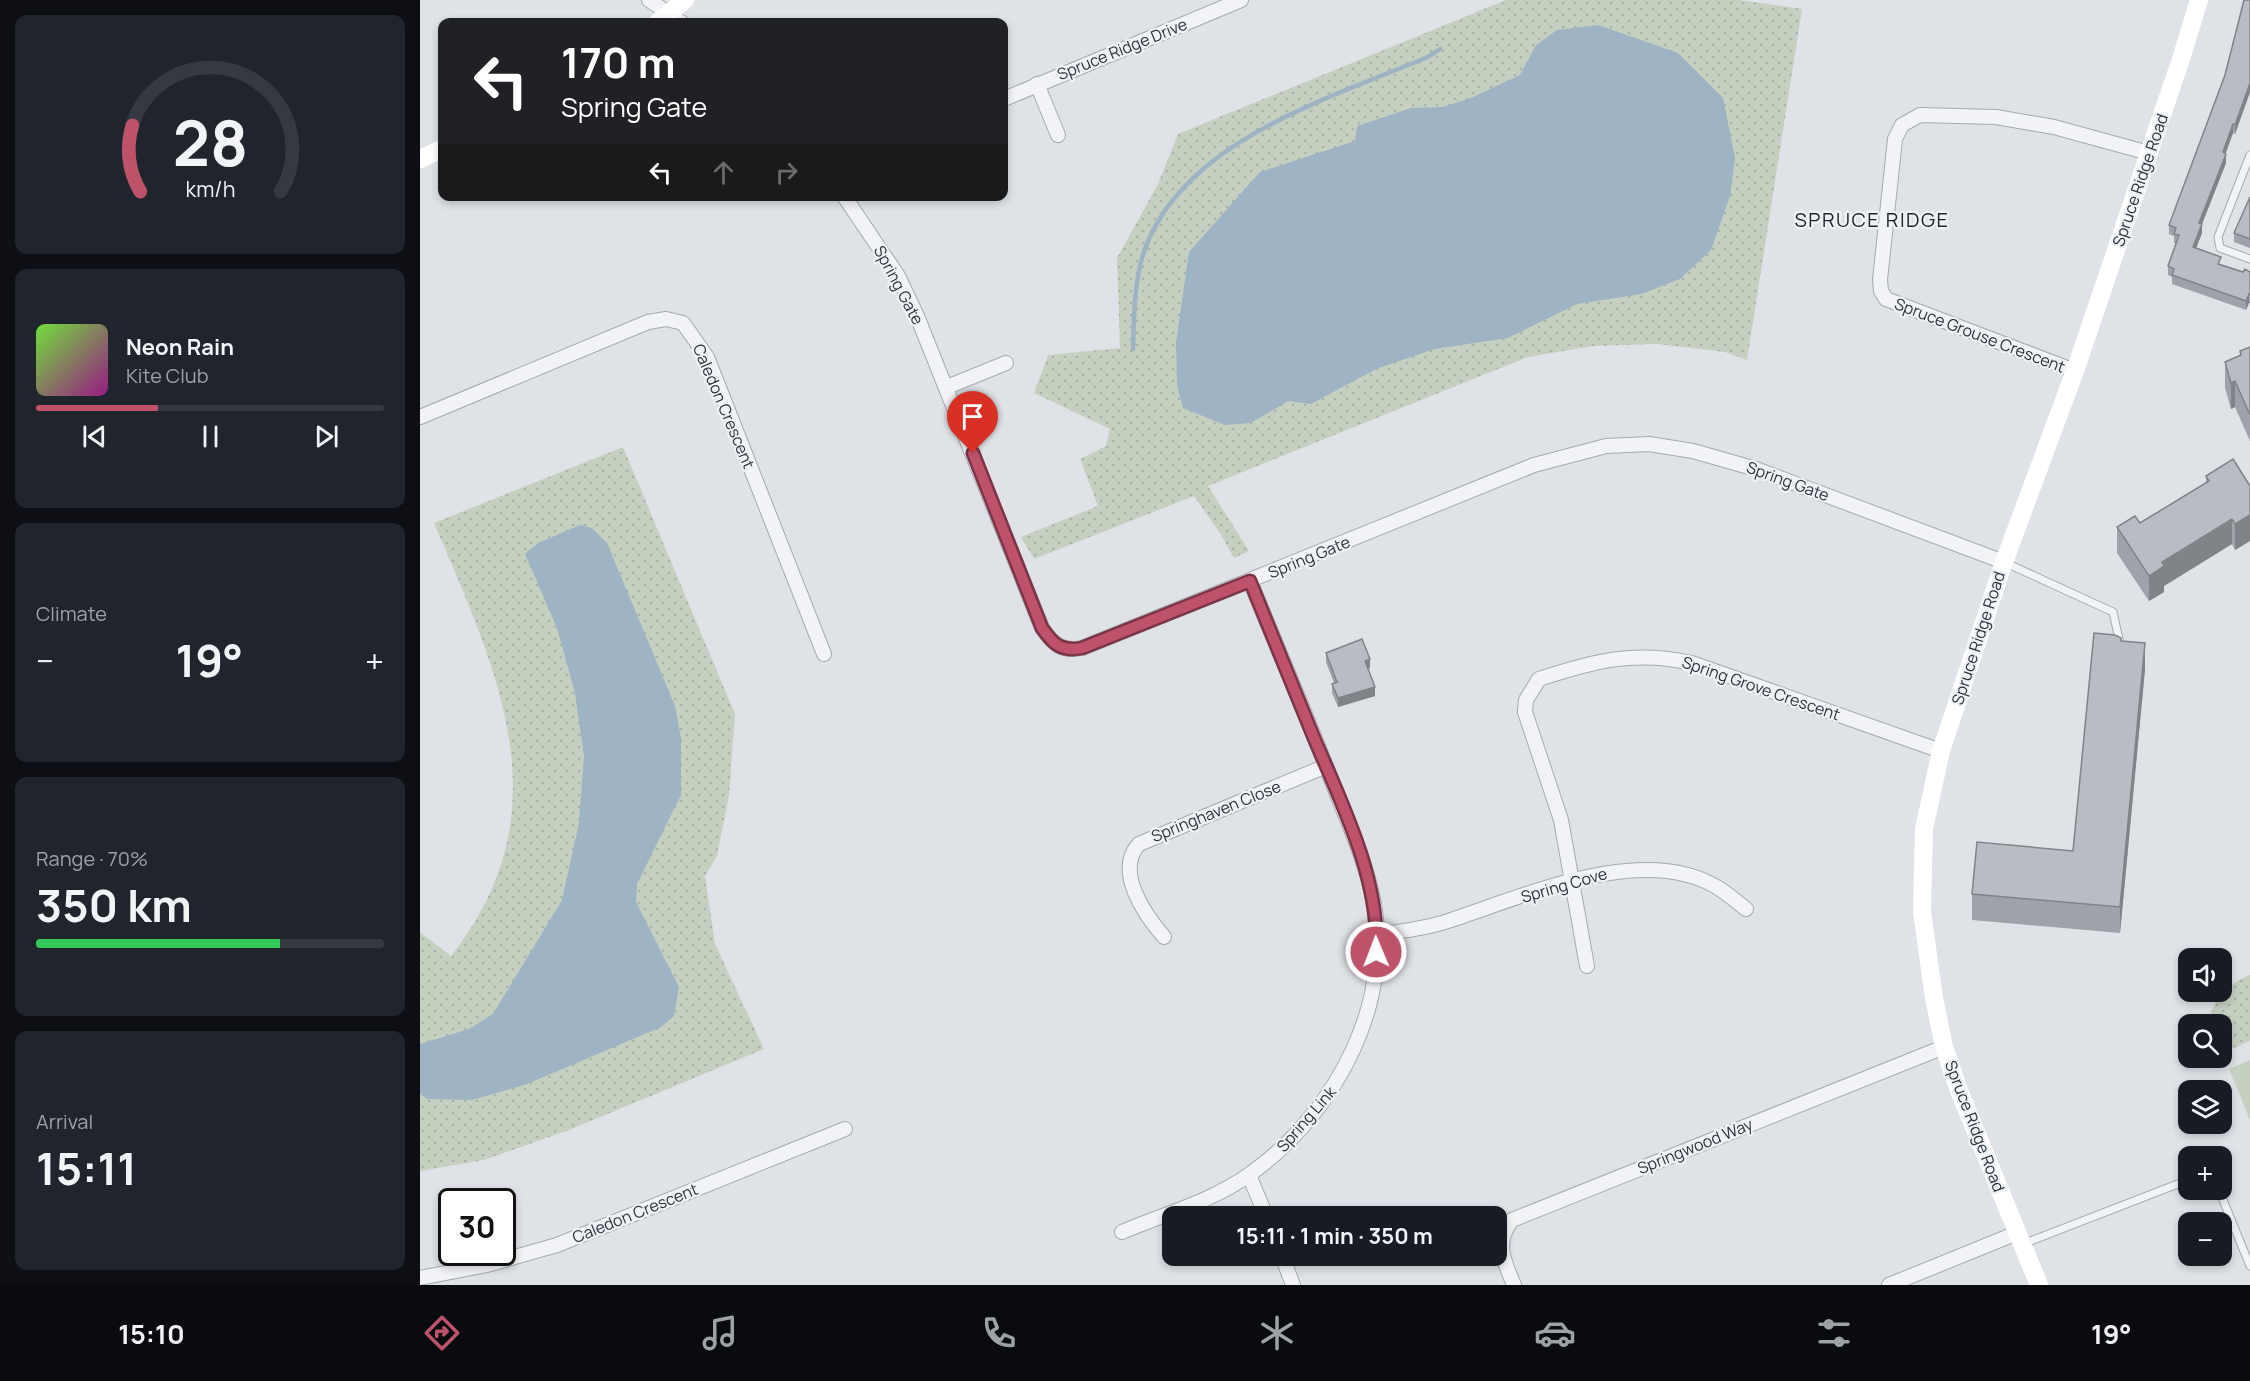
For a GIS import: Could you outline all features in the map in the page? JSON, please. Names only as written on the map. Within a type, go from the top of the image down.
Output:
[{"type":"street","points":[[649,0],[669,18]]},
{"type":"street","points":[[672,18],[685,0]]},
{"type":"street","name":"Spruce Ridge Drive","points":[[1008,97],[1241,0]]},
{"type":"street","name":"Spruce Ridge Road","points":[[2039,1285],[1944,1047],[1927,953],[1922,873],[1924,829],[1941,751],[2004,562],[2075,371],[2199,0]]},
{"type":"street","points":[[1038,84],[1058,135]]},
{"type":"street","name":"Spruce Grouse Crescent","points":[[2075,371],[1886,299],[1881,291],[1880,280],[1895,139],[1902,124],[1920,115],[1996,117],[2054,127],[2149,153]]},
{"type":"street","points":[[420,159],[438,151]]},
{"type":"street","name":"Spring Gate","points":[[847,201],[898,276],[946,387],[1042,628],[1059,647],[1069,650],[1082,648],[1534,465],[1606,446],[1649,444],[1693,451],[1756,469],[2004,562]]},
{"type":"street","name":"Caledon Crescent","points":[[420,417],[648,322],[666,319],[683,323],[707,357],[824,654]]},
{"type":"street","points":[[946,387],[1006,363]]},
{"type":"street","name":"Spring Link","points":[[1122,1232],[1223,1190],[1249,1175],[1280,1150],[1327,1098],[1345,1070],[1369,1005],[1377,935],[1371,890],[1326,766],[1250,581]]},
{"type":"street","name":"Spring Grove Crescent","points":[[1574,880],[1561,820],[1525,712],[1526,700],[1539,679],[1608,658],[1663,656],[1692,663],[1941,751]]},
{"type":"street","name":"Springhaven Close","points":[[1164,938],[1145,911],[1130,877],[1131,852],[1139,844],[1326,766]]},
{"type":"street","name":"Spring Cove","points":[[1377,935],[1446,922],[1574,880],[1611,872],[1651,869],[1691,876],[1719,888],[1746,909]]},
{"type":"street","points":[[1574,880],[1587,966]]},
{"type":"street","name":"Springwood Way","points":[[1514,1285],[1504,1260],[1501,1240],[1512,1220],[1944,1047]]},
{"type":"street","name":"Caledon Crescent","points":[[420,1278],[488,1265],[557,1245],[845,1129]]},
{"type":"street","points":[[1249,1175],[1262,1206]]},
{"type":"street","points":[[1889,1285],[2020,1239]]},
{"type":"street","points":[[1286,1266],[1293,1285]]},
{"type":"lane","points":[[2250,155],[2217,237],[2220,248],[2250,259]]},
{"type":"lane","points":[[2004,562],[2113,612],[2120,651]]},
{"type":"lane","points":[[2020,1239],[2178,1184]]},
{"type":"lane","points":[[2223,1200],[2250,1266]]},
{"type":"green space","points":[[1506,0],[1739,0],[1802,9],[1747,360],[1725,352],[1657,344],[1593,346],[1528,357],[1208,486],[1249,551],[1234,558],[1194,496],[1034,559],[1021,537],[1098,506],[1080,459],[1106,446],[1110,429],[1034,393],[1048,355],[1120,348],[1117,258],[1158,184],[1178,134]]},
{"type":"green space","points":[[623,447],[735,714],[729,795],[717,856],[705,876],[715,944],[764,1049],[569,1130],[484,1160],[420,1171],[420,932],[451,956],[486,902],[506,848],[513,794],[509,740],[497,687],[458,578],[434,523]]},
{"type":"green space","points":[[2250,975],[2250,1041],[2232,1049],[2232,1014],[2210,1014],[2216,1002],[2232,1002],[2232,985]]},
{"type":"green space","points":[[2250,1060],[2250,1120],[2229,1069]]},
{"type":"water","points":[[1598,25],[1678,53],[1723,98],[1735,158],[1730,196],[1711,250],[1680,279],[1641,294],[1577,304],[1508,338],[1434,349],[1376,369],[1311,404],[1288,401],[1251,423],[1225,425],[1183,408],[1177,385],[1176,343],[1189,252],[1260,172],[1355,141],[1357,126],[1411,108],[1443,107],[1471,98],[1520,75],[1536,45],[1557,30]]},
{"type":"water","points":[[580,525],[592,528],[607,543],[675,706],[681,738],[681,795],[637,884],[636,902],[679,987],[674,1016],[661,1027],[527,1084],[472,1100],[427,1099],[420,1093],[420,1044],[469,1029],[493,1014],[562,900],[579,823],[584,756],[575,693],[557,628],[525,554],[538,543]]},
{"type":"building","points":[[2244,0],[2250,0],[2250,83],[2223,152],[2226,154],[2199,223],[2202,224],[2193,247],[2221,257],[2218,264],[2250,272],[2250,294],[2246,301],[2172,275],[2174,269],[2168,266],[2179,235],[2174,234],[2176,228],[2169,225],[2225,75]]},
{"type":"building","points":[[2250,197],[2250,239],[2234,233]]},
{"type":"building","points":[[2250,347],[2250,415],[2235,381],[2231,383],[2225,362],[2241,355],[2240,351]]},
{"type":"building","points":[[2233,459],[2250,486],[2250,515],[2235,524],[2232,519],[2162,562],[2164,566],[2149,576],[2117,527],[2135,516],[2140,523],[2209,481],[2206,476]]},
{"type":"building","points":[[2094,633],[2115,635],[2121,638],[2121,641],[2145,643],[2120,907],[1972,894],[1977,842],[2073,851]]},
{"type":"building","points":[[1362,639],[1370,659],[1365,661],[1375,687],[1338,698],[1332,684],[1337,682],[1326,653]]},
{"type":"waterway","points":[[1133,349],[1136,292],[1142,258],[1160,218],[1187,184],[1221,155],[1260,130],[1346,90],[1428,57],[1440,49]]},
{"type":"district","name":"SPRUCE RIDGE","points":[[1872,220]]},
{"type":"route","points":[[973,453],[1042,628],[1059,647],[1069,650],[1082,648],[1250,581],[1348,822],[1371,890],[1377,935],[1376,952]]}]
